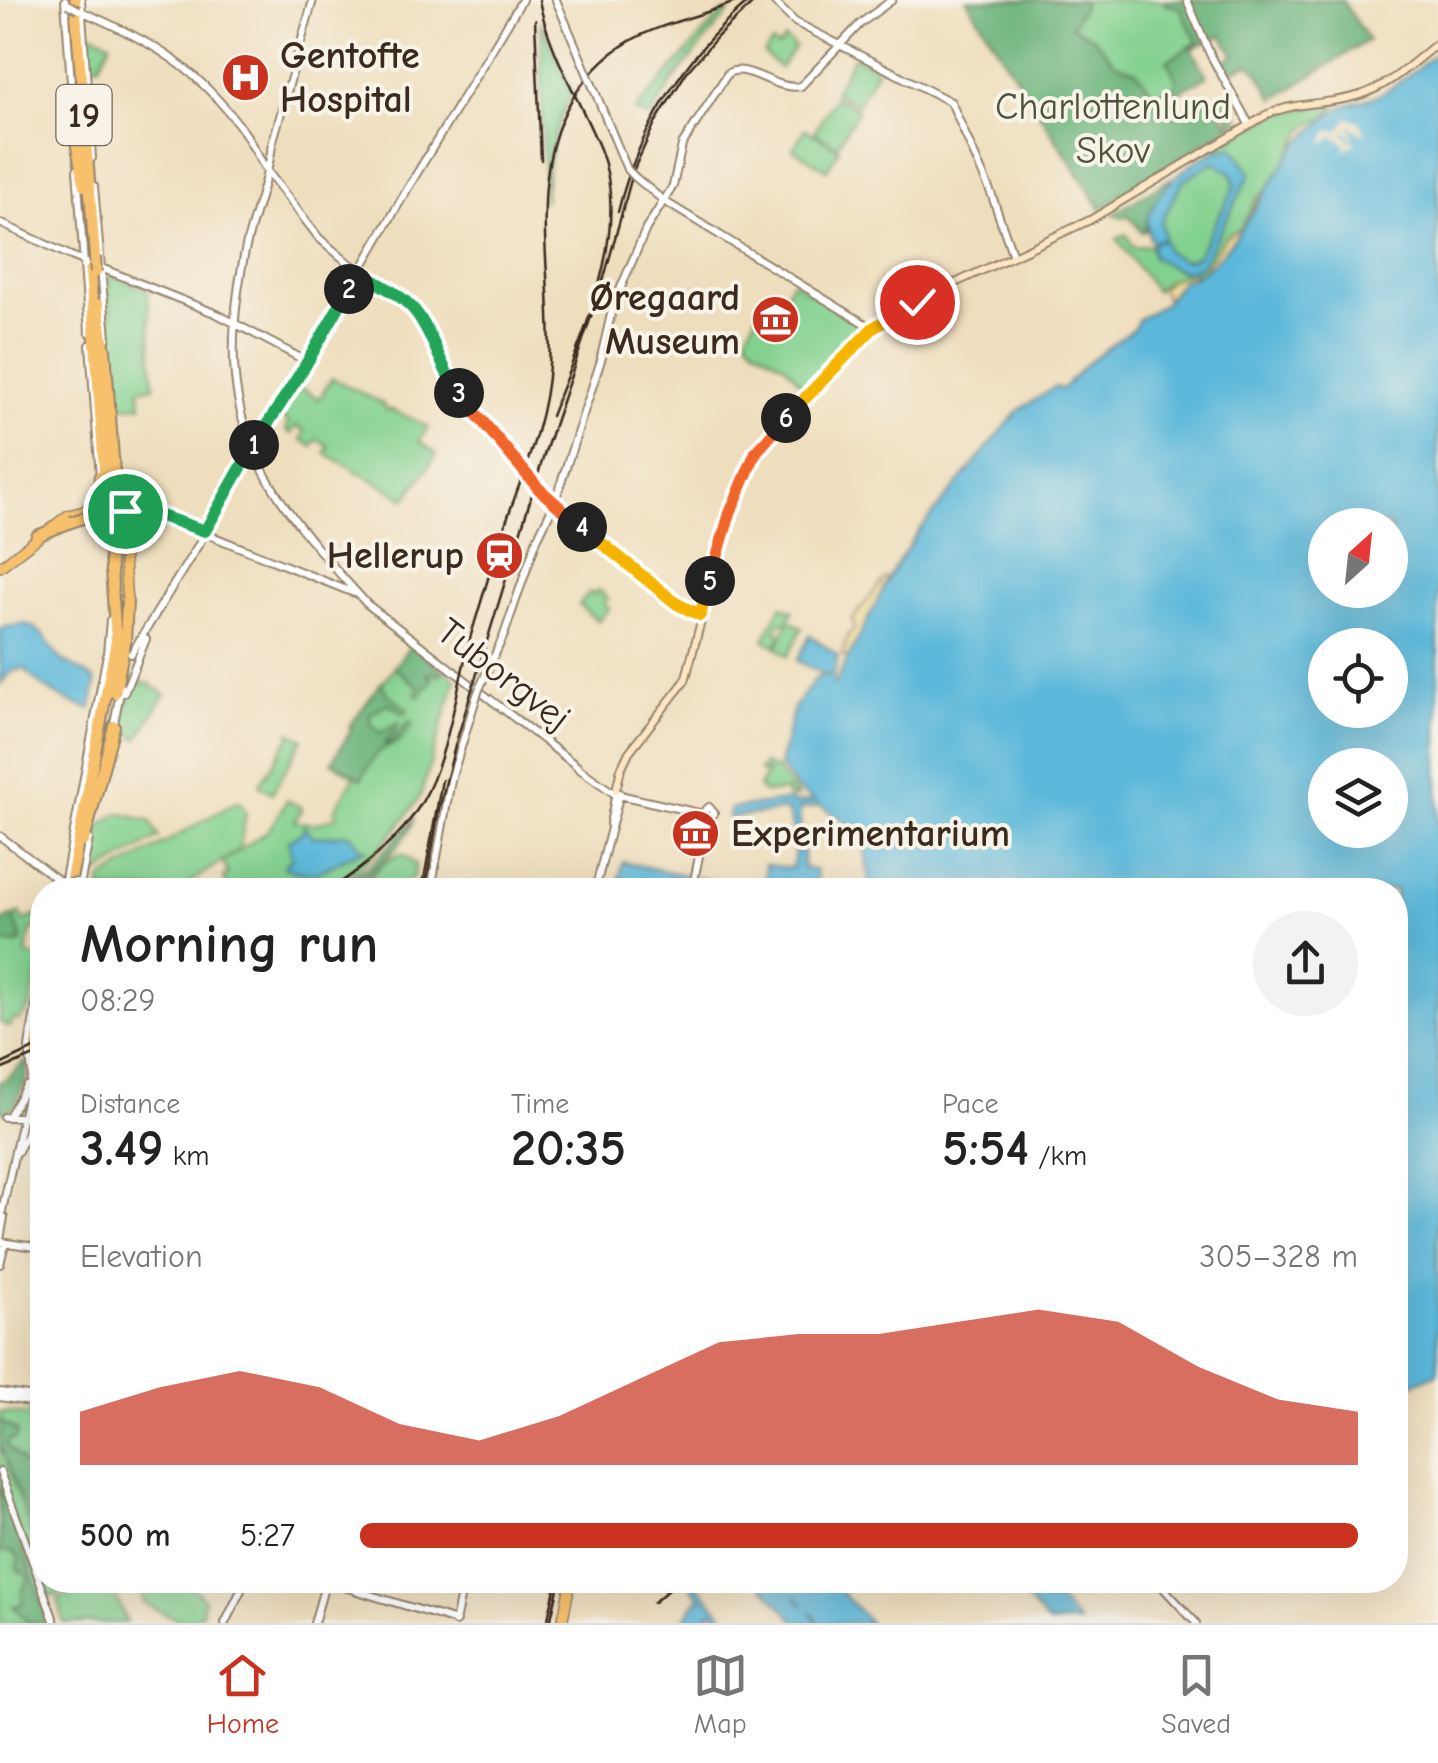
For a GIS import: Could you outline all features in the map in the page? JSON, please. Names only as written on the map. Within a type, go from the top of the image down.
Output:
[{"type":"highway","name":"19","points":[[71,878],[122,633],[98,304],[84,186],[73,3]]},
{"type":"highway","name":"19","points":[[72,878],[82,847],[106,706],[116,618],[94,321],[92,229],[73,3]]},
{"type":"highway","points":[[88,95],[92,229]]},
{"type":"highway","points":[[74,135],[84,186]]},
{"type":"highway","points":[[98,304],[113,412]]},
{"type":"highway","points":[[94,321],[100,476]]},
{"type":"highway","points":[[38,536],[75,517],[90,515],[107,503],[114,491],[105,348]]},
{"type":"highway","points":[[106,706],[112,640],[109,596]]},
{"type":"highway","points":[[106,706],[122,664],[127,602]]},
{"type":"highway","points":[[82,847],[114,726]]},
{"type":"highway","points":[[84,813],[95,730]]},
{"type":"main road","points":[[1248,123],[1283,108],[1370,92],[1438,41]]},
{"type":"main road","points":[[617,795],[624,762],[684,683],[730,513],[756,452],[869,330],[907,305],[1090,220],[1248,123],[1291,102],[1350,95],[1373,88],[1438,41]]},
{"type":"main road","points":[[1308,103],[1320,96]]},
{"type":"main road","points":[[75,517],[98,498],[100,476]]},
{"type":"main road","points":[[109,596],[111,509]]},
{"type":"main road","points":[[111,509],[127,602]]},
{"type":"main road","name":"Tuborgvej","points":[[75,517],[111,509]]},
{"type":"main road","points":[[0,567],[38,536]]},
{"type":"main road","points":[[561,1623],[567,1593]]},
{"type":"street","points":[[313,0],[266,151],[266,171],[244,256],[234,322],[236,384],[253,452],[283,506],[367,604]]},
{"type":"street","points":[[131,654],[206,534],[519,0]]},
{"type":"street","points":[[556,0],[627,168],[636,178],[664,201],[746,248],[869,330]]},
{"type":"street","points":[[772,0],[789,19],[951,102],[991,193],[1013,256]]},
{"type":"street","points":[[433,878],[450,780],[479,691],[554,504],[601,357],[613,306],[646,229],[674,183],[682,145],[725,78],[736,72],[748,73],[784,88],[794,88],[806,82],[872,13],[892,0]]},
{"type":"street","points":[[1188,0],[1210,54],[1248,123]]},
{"type":"street","points":[[73,3],[165,52],[210,90],[246,134],[266,151]]},
{"type":"street","points":[[73,3],[88,95],[100,476],[111,509]]},
{"type":"street","points":[[73,3],[74,135],[113,412],[111,509]]},
{"type":"street","points":[[266,171],[319,238],[412,310],[457,391],[554,504],[675,602],[700,615]]},
{"type":"street","points":[[0,223],[234,322],[306,361]]},
{"type":"street","name":"Tuborgvej","points":[[111,509],[152,513],[346,591],[617,795],[705,814],[695,878]]},
{"type":"street","points":[[340,575],[346,591]]},
{"type":"street","points":[[70,878],[74,829],[107,654],[109,596]]},
{"type":"street","points":[[114,726],[127,650],[127,602]]},
{"type":"street","points":[[72,878],[128,678],[152,624]]},
{"type":"street","points":[[74,829],[95,730],[106,706]]},
{"type":"street","points":[[608,841],[617,795]]},
{"type":"street","points":[[598,878],[617,795]]},
{"type":"street","points":[[0,836],[61,878]]},
{"type":"street","points":[[5,1116],[30,1084]]},
{"type":"street","points":[[5,1116],[30,1114]]},
{"type":"street","points":[[0,1220],[30,1126]]},
{"type":"street","points":[[0,1261],[16,1156],[30,1135]]},
{"type":"street","points":[[1,1243],[30,1247]]},
{"type":"street","points":[[2,1393],[30,1399]]},
{"type":"street","points":[[0,1472],[30,1555]]},
{"type":"street","points":[[43,1593],[54,1623]]},
{"type":"street","points":[[227,1623],[242,1593]]},
{"type":"street","points":[[314,1623],[322,1593]]},
{"type":"street","points":[[363,1593],[455,1622],[461,1593]]},
{"type":"street","points":[[1168,1593],[1196,1623]]},
{"type":"green space","name":"Charlottenlund Skov","points":[[967,0],[1342,0],[1368,40],[1274,99],[1249,64],[1225,74],[1220,63],[1234,56],[1222,35],[1192,48],[1207,76],[1167,98],[1176,116],[1211,99],[1228,123],[1231,120],[1219,102],[1228,97],[1240,120],[1101,209]]},
{"type":"green space","name":"Charlottenlund Skov","points":[[967,0],[1083,0],[1071,26],[1092,36],[1115,63],[1136,71],[1154,94],[1175,87],[1176,79],[1167,61],[1197,42],[1180,8],[1165,4],[1165,0],[1342,0],[1368,40],[1274,99],[1249,64],[1225,74],[1220,63],[1234,56],[1222,35],[1192,48],[1207,76],[1167,98],[1176,116],[1211,99],[1228,123],[1231,120],[1219,102],[1228,97],[1240,120],[1101,209]]},
{"type":"green space","points":[[729,12],[674,79],[650,118],[635,111],[722,13]]},
{"type":"green space","points":[[541,21],[572,93],[552,146],[544,202]]},
{"type":"green space","points":[[91,32],[111,43],[99,65],[94,63],[88,68],[86,35]]},
{"type":"green space","points":[[785,39],[795,47],[780,68],[764,54],[772,43],[778,47]]},
{"type":"green space","points":[[854,56],[877,69],[857,105],[834,92]]},
{"type":"green space","points":[[835,97],[858,110],[837,146],[814,132]]},
{"type":"green space","points":[[1337,104],[1325,119],[1310,123],[1302,133],[1270,188],[1257,198],[1241,228],[1226,236],[1207,267],[1194,276],[1169,280],[1155,291],[1117,239],[1126,234],[1133,247],[1151,245],[1153,257],[1182,272],[1194,270],[1251,173],[1234,148],[1216,149],[1218,146],[1282,112]]},
{"type":"green space","points":[[805,129],[839,149],[827,170],[793,149]]},
{"type":"green space","points":[[1213,162],[1232,173],[1235,186],[1197,257],[1185,261],[1167,252],[1159,241],[1161,223],[1182,182]]},
{"type":"green space","points":[[1170,179],[1145,231],[1128,215],[1122,218],[1113,214]]},
{"type":"green space","points":[[108,274],[148,290],[154,387],[140,388],[141,405],[115,407]]},
{"type":"green space","points":[[793,281],[862,327],[806,389],[786,366],[746,337],[760,307],[781,299]]},
{"type":"green space","points":[[332,378],[383,404],[386,410],[428,427],[419,441],[437,454],[406,499],[325,453],[329,446],[317,439],[312,446],[301,439],[305,432],[296,426],[291,434],[286,430],[288,422],[279,416],[298,386],[319,399]]},
{"type":"green space","points":[[598,590],[608,598],[604,603],[609,609],[598,621],[579,605],[590,592],[593,595]]},
{"type":"green space","points":[[781,606],[793,611],[789,620],[802,628],[788,656],[777,648],[788,623],[780,623],[776,631],[782,634],[776,646],[764,640]]},
{"type":"green space","points":[[411,645],[456,679],[420,797],[364,864],[346,878],[223,878],[228,874],[223,862],[269,830],[287,800],[302,808],[295,821],[315,824],[338,816],[334,811],[355,776],[332,762],[352,729],[349,727]]},
{"type":"green space","points":[[411,645],[443,671],[439,676],[427,674],[433,679],[419,697],[415,693],[419,687],[394,667]]},
{"type":"green space","points":[[141,680],[165,694],[138,739],[127,731],[118,732],[130,694]]},
{"type":"green space","points":[[381,683],[408,710],[404,714],[388,703],[370,714],[370,722],[380,733],[400,722],[385,744],[409,721],[413,724],[399,741],[377,753],[361,779],[332,762],[352,729],[349,727]]},
{"type":"green space","points":[[290,732],[303,739],[272,793],[259,785]]},
{"type":"green space","points":[[764,764],[777,770],[798,797],[787,796],[786,791],[764,793],[758,787],[768,773],[759,771]]},
{"type":"green space","points":[[236,802],[241,803],[246,814],[239,850],[197,878],[104,878]]},
{"type":"green space","points":[[119,813],[150,821],[159,837],[90,878],[100,826]]},
{"type":"green space","points":[[414,819],[403,839],[381,863],[362,878],[352,878],[373,863]]},
{"type":"green space","points":[[402,854],[415,864],[414,876],[370,878]]},
{"type":"green space","points":[[20,913],[24,921],[30,918],[26,955],[30,956],[30,1009],[19,1020],[12,1020],[10,1027],[0,1023],[0,923]]},
{"type":"green space","points":[[14,916],[22,940],[18,944],[4,943],[0,939],[0,923]]},
{"type":"green space","points":[[28,1061],[26,1080],[15,1106],[0,1113],[0,1082]]},
{"type":"green space","points":[[0,1412],[30,1415],[30,1593],[60,1593],[42,1600],[49,1623],[0,1623]]},
{"type":"green space","points":[[0,1421],[18,1432],[15,1439],[7,1441],[8,1447],[30,1464],[30,1527],[0,1444]]},
{"type":"green space","points":[[0,1483],[30,1569],[30,1593],[38,1593],[49,1623],[30,1623],[13,1606],[22,1604],[22,1591],[29,1577],[17,1569],[19,1558],[0,1551]]},
{"type":"green space","points":[[74,1593],[114,1593],[127,1623],[64,1623],[58,1599]]},
{"type":"green space","points":[[141,1593],[199,1593],[204,1600],[202,1613],[187,1623],[144,1604]]},
{"type":"sand","points":[[1263,194],[1239,232],[1218,259],[1206,269],[1194,277],[1182,280],[1167,299],[1160,288],[1174,278],[1201,272],[1226,236],[1241,228]]},
{"type":"sand","points":[[889,578],[848,658],[842,656],[848,635],[855,628],[852,620],[884,579]]},
{"type":"water","points":[[1438,52],[1438,1373],[1408,1386],[1408,878],[869,878],[864,838],[818,804],[800,809],[803,868],[816,870],[817,878],[766,878],[765,865],[792,868],[794,839],[787,810],[728,818],[730,809],[791,800],[793,804],[814,801],[797,790],[779,765],[794,708],[817,677],[828,676],[797,661],[810,635],[838,656],[832,682],[835,684],[893,570],[919,531],[1018,411],[1055,387],[1062,389],[1087,363],[1134,328],[1139,319],[1164,304],[1182,280],[1196,276],[1211,264],[1242,228],[1293,150],[1319,124],[1344,106],[1377,96]]},
{"type":"water","points":[[1234,148],[1251,173],[1203,263],[1184,271],[1172,267],[1153,257],[1151,245],[1156,241],[1150,240],[1147,225],[1150,211],[1180,173],[1221,150]],"holes":[[[1213,162],[1232,173],[1235,186],[1197,257],[1184,261],[1167,252],[1164,240],[1158,241],[1164,236],[1161,223],[1182,182]]]},
{"type":"water","points":[[24,624],[41,633],[63,661],[96,681],[91,709],[55,694],[24,668],[11,672],[0,684],[0,628]]},
{"type":"water","points":[[304,827],[314,837],[350,834],[366,850],[320,871],[285,868],[292,859],[288,840],[302,833]]},
{"type":"water","points":[[623,862],[698,878],[619,878]]},
{"type":"water","points":[[696,1593],[704,1593],[730,1623],[722,1623],[712,1611],[698,1623],[682,1623],[697,1600],[702,1600]]},
{"type":"water","points":[[769,1593],[842,1593],[870,1623],[797,1623]]},
{"type":"water","points":[[1019,1593],[1051,1593],[1079,1623],[1048,1623]]},
{"type":"pier","points":[[1348,118],[1360,122],[1365,132],[1348,124],[1356,138],[1342,133],[1357,144],[1342,154],[1347,145],[1333,135],[1324,141],[1329,130],[1339,131]]},
{"type":"ferry route","points":[[793,1593],[820,1623]]},
{"type":"tram line","points":[[539,0],[557,58],[600,149],[609,181],[610,214],[599,284],[551,416]]},
{"type":"tram line","points":[[346,878],[403,829],[431,784],[471,635],[534,443],[549,365],[546,188],[561,121],[578,90],[613,52],[651,31],[740,0]]},
{"type":"tram line","points":[[618,212],[638,152],[666,97],[703,47],[747,3]]},
{"type":"tram line","points":[[535,20],[541,160]]},
{"type":"tram line","points":[[424,878],[442,780]]},
{"type":"tram line","points":[[0,1065],[30,1051]]},
{"type":"tram line","points":[[547,1623],[554,1593]]},
{"type":"railway","points":[[427,878],[456,742],[544,455],[604,278],[634,169],[655,123],[686,73],[756,0]]},
{"type":"railway","points":[[0,1070],[30,1058]]},
{"type":"railway","points":[[550,1623],[557,1593]]},
{"type":"railway","points":[[653,1603],[664,1593]]},
{"type":"place","name":"Gentofte Hospital","points":[[245,77]]},
{"type":"place","name":"Øregaard Museum","points":[[775,319]]},
{"type":"place","name":"Hellerup","points":[[499,555]]},
{"type":"place","name":"Experimentarium","points":[[696,833]]},
{"type":"route","points":[[125,511],[152,513],[205,531],[360,272],[417,314],[451,382],[548,500],[675,602],[700,615],[730,513],[762,443],[873,328],[917,302]]}]
